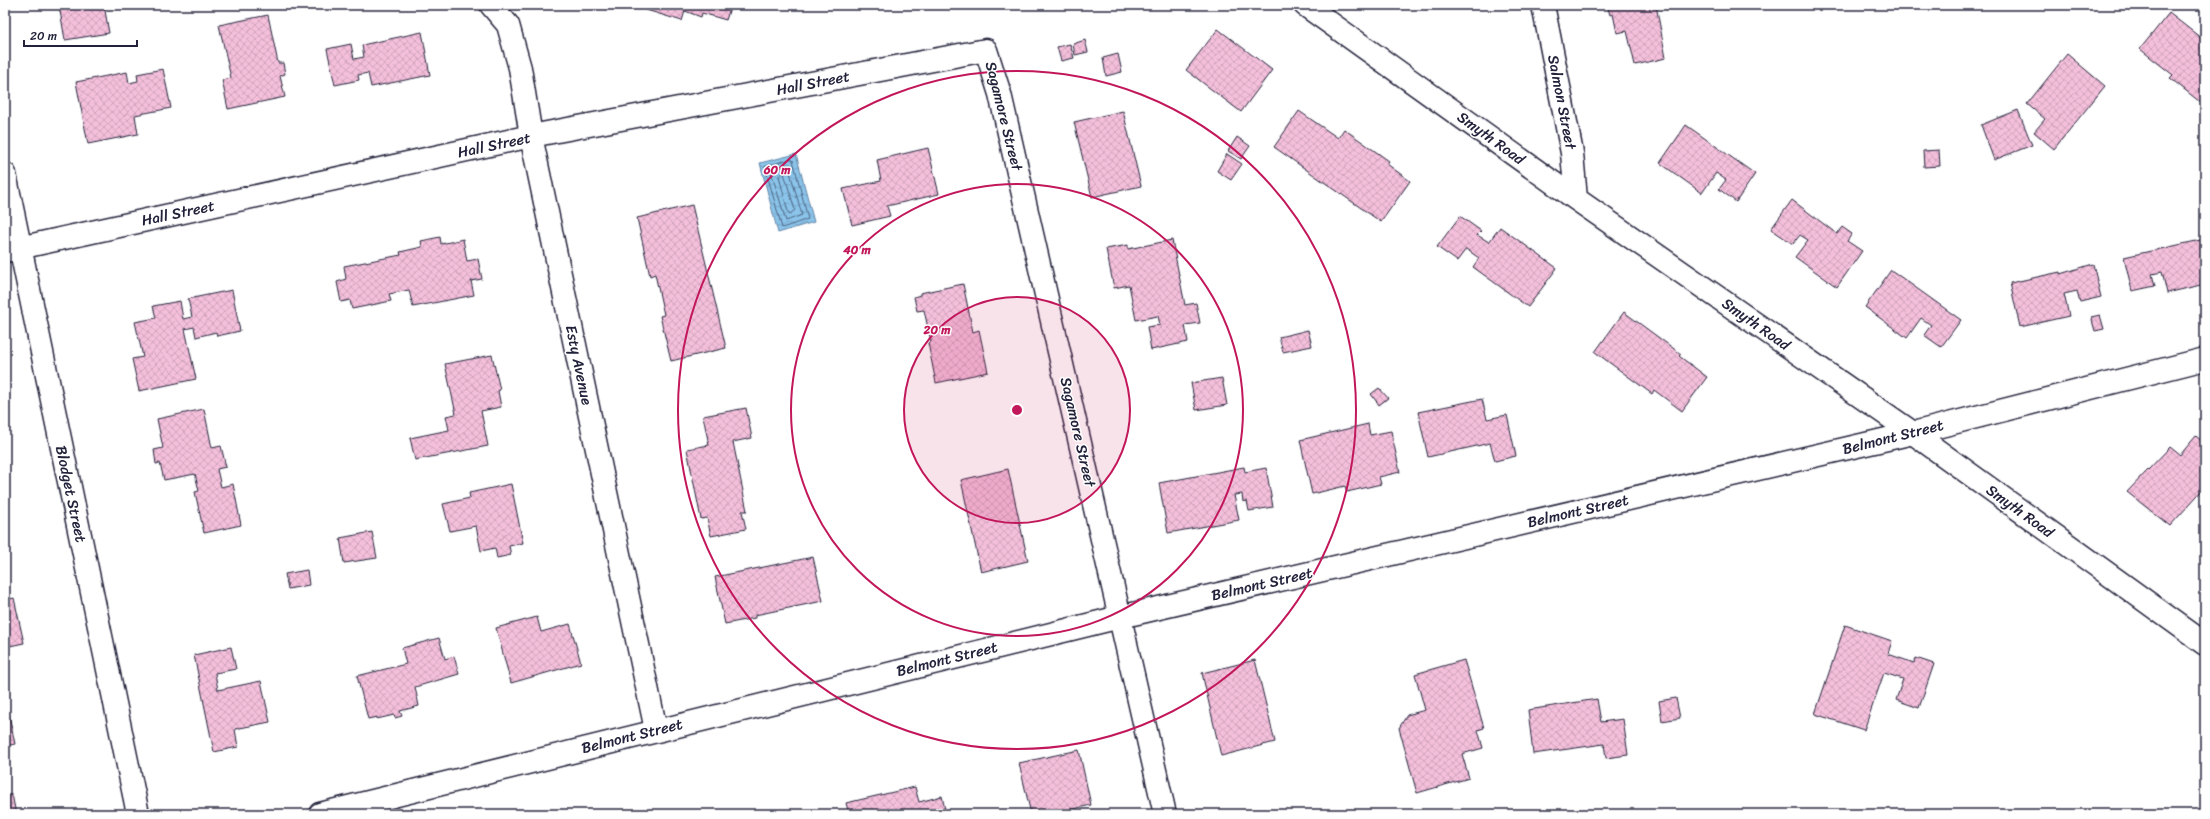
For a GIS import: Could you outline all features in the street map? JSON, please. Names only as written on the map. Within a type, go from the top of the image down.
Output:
[{"type":"street","name":"Esty Avenue","points":[[491,5],[508,25],[520,68],[531,136],[656,730]]},
{"type":"street","name":"Smyth Road","points":[[1305,5],[1576,199],[1913,433],[2205,644]]},
{"type":"street","name":"Salmon Street","points":[[1543,5],[1572,153],[1576,199]]},
{"type":"street","name":"Hall Street","points":[[13,249],[531,136],[986,50]]},
{"type":"street","name":"Sagamore Street","points":[[986,50],[1000,94],[1165,814]]},
{"type":"street","name":"Blodget Street","points":[[5,174],[13,249],[138,814]]},
{"type":"street","name":"Belmont Street","points":[[320,814],[656,730],[1120,617],[1913,433],[2205,359]]},
{"type":"water","points":[[796,154],[814,222],[778,233],[760,163]]},
{"type":"building","points":[[59,5],[104,5],[109,33],[65,40]]},
{"type":"building","points":[[630,5],[731,5],[726,20],[702,13],[701,17],[685,11],[682,21]]},
{"type":"building","points":[[1607,5],[1656,5],[1666,58],[1635,65],[1627,31],[1617,33],[1613,14],[1610,15]]},
{"type":"building","points":[[2169,13],[2201,38],[2205,33],[2205,106],[2170,78],[2173,75],[2140,49]]},
{"type":"building","points":[[268,15],[278,63],[283,63],[285,74],[280,76],[285,97],[228,109],[222,80],[231,78],[219,25]]},
{"type":"building","points":[[1218,29],[1272,70],[1241,112],[1186,70]]},
{"type":"building","points":[[422,32],[430,75],[371,87],[368,73],[358,75],[359,80],[335,85],[327,49],[351,44],[354,59],[364,57],[362,45]]},
{"type":"building","points":[[1085,40],[1088,52],[1075,55],[1073,44]]},
{"type":"building","points":[[1070,44],[1074,58],[1061,61],[1057,47]]},
{"type":"building","points":[[1118,54],[1122,72],[1106,76],[1103,58]]},
{"type":"building","points":[[2067,54],[2105,86],[2054,149],[2034,132],[2045,119],[2027,104]]},
{"type":"building","points":[[163,69],[171,108],[135,115],[138,134],[88,144],[76,82],[127,72],[129,83],[138,81],[137,74]]},
{"type":"building","points":[[2018,110],[2032,145],[1994,160],[1981,125]]},
{"type":"building","points":[[1123,111],[1141,186],[1092,197],[1074,122]]},
{"type":"building","points":[[1299,111],[1338,138],[1344,129],[1389,161],[1387,164],[1410,181],[1381,222],[1274,147]]},
{"type":"building","points":[[1686,125],[1755,174],[1736,202],[1719,189],[1726,180],[1716,173],[1702,193],[1660,163]]},
{"type":"building","points":[[1237,137],[1250,146],[1241,159],[1228,151]]},
{"type":"building","points":[[928,148],[939,194],[887,206],[890,216],[852,225],[843,189],[881,181],[877,160]]},
{"type":"building","points":[[1939,150],[1940,166],[1924,167],[1923,151]]},
{"type":"building","points":[[1227,154],[1242,164],[1231,180],[1217,171]]},
{"type":"building","points":[[1792,200],[1837,234],[1842,227],[1852,234],[1847,241],[1862,251],[1837,287],[1795,257],[1808,240],[1800,235],[1793,244],[1771,229]]},
{"type":"building","points":[[692,205],[726,348],[671,361],[660,316],[664,315],[655,274],[650,276],[637,218]]},
{"type":"building","points":[[1460,216],[1481,231],[1477,235],[1489,242],[1500,227],[1557,268],[1528,307],[1473,267],[1479,258],[1466,249],[1457,261],[1437,247]]},
{"type":"building","points":[[440,237],[441,244],[463,239],[467,261],[478,259],[482,279],[471,281],[474,295],[413,307],[409,290],[389,294],[391,301],[352,309],[350,300],[341,302],[337,282],[346,279],[344,266],[401,255],[400,252],[422,247],[421,241]]},
{"type":"building","points":[[2205,239],[2205,284],[2167,293],[2162,272],[2152,274],[2155,286],[2132,291],[2124,257]]},
{"type":"building","points":[[1172,240],[1185,305],[1196,303],[1200,323],[1185,325],[1188,342],[1151,350],[1147,327],[1160,325],[1158,316],[1136,320],[1129,285],[1114,288],[1106,249],[1128,245],[1128,249]]},
{"type":"building","points":[[2093,264],[2101,297],[2080,302],[2077,291],[2064,294],[2069,316],[2020,327],[2010,283],[2060,272],[2060,274]]},
{"type":"building","points":[[1891,270],[1961,320],[1941,347],[1924,335],[1931,325],[1921,318],[1907,338],[1865,307]]},
{"type":"building","points":[[963,284],[973,332],[979,330],[988,372],[936,383],[928,343],[931,342],[924,310],[917,311],[914,297],[920,295],[920,293]]},
{"type":"building","points":[[232,290],[240,331],[217,336],[216,332],[196,337],[194,327],[185,329],[196,379],[139,391],[132,359],[143,357],[135,322],[156,318],[153,306],[180,301],[183,319],[192,317],[188,299]]},
{"type":"building","points":[[1624,312],[1681,354],[1679,356],[1707,377],[1682,411],[1654,390],[1652,394],[1595,352]]},
{"type":"building","points":[[2100,315],[2104,329],[2095,331],[2091,317]]},
{"type":"building","points":[[1308,330],[1312,346],[1283,352],[1279,337]]},
{"type":"building","points":[[492,355],[500,390],[498,391],[501,407],[481,411],[488,446],[415,460],[410,438],[449,430],[446,416],[456,414],[445,364]]},
{"type":"building","points":[[1222,378],[1227,405],[1196,410],[1191,383]]},
{"type":"building","points":[[1379,388],[1388,398],[1379,405],[1371,394]]},
{"type":"building","points":[[1482,399],[1487,419],[1507,415],[1516,456],[1495,461],[1490,443],[1428,457],[1418,412]]},
{"type":"building","points":[[746,408],[752,438],[733,442],[747,511],[742,511],[746,529],[711,536],[707,518],[701,519],[687,449],[709,445],[703,416]]},
{"type":"building","points":[[204,409],[212,448],[221,446],[226,467],[217,469],[221,487],[233,484],[241,525],[204,533],[195,492],[199,491],[195,474],[164,480],[160,463],[156,464],[154,450],[163,448],[157,419]]},
{"type":"building","points":[[1368,424],[1370,435],[1391,431],[1400,472],[1379,477],[1381,484],[1347,492],[1345,486],[1312,494],[1300,440]]},
{"type":"building","points":[[2196,436],[2205,444],[2205,487],[2170,526],[2127,492],[2170,447],[2180,455]]},
{"type":"building","points":[[1244,467],[1245,472],[1266,468],[1273,507],[1249,511],[1247,501],[1243,502],[1242,494],[1234,495],[1239,520],[1168,533],[1159,483]]},
{"type":"building","points":[[1008,469],[1028,561],[981,572],[961,480]]},
{"type":"building","points":[[511,484],[523,543],[509,546],[511,555],[497,558],[495,548],[481,551],[476,526],[450,531],[443,504],[470,498],[469,493]]},
{"type":"building","points":[[372,532],[377,558],[344,563],[340,538]]},
{"type":"building","points":[[813,557],[823,601],[755,615],[755,618],[725,624],[715,577]]},
{"type":"building","points":[[307,570],[309,585],[288,589],[285,574]]},
{"type":"building","points":[[14,598],[24,643],[5,647],[5,600]]},
{"type":"building","points":[[537,617],[541,632],[570,624],[581,663],[511,683],[496,628]]},
{"type":"building","points":[[1845,625],[1892,641],[1888,654],[1914,663],[1916,658],[1934,664],[1919,708],[1896,700],[1903,679],[1884,673],[1864,730],[1815,714]]},
{"type":"building","points":[[439,638],[445,659],[454,656],[459,674],[415,687],[419,706],[400,711],[402,716],[395,718],[394,715],[377,719],[377,717],[368,719],[357,676],[406,664],[402,648]]},
{"type":"building","points":[[231,647],[236,669],[215,673],[218,690],[261,681],[270,722],[235,729],[238,747],[214,752],[194,655]]},
{"type":"building","points":[[1255,660],[1275,742],[1221,756],[1202,673]]},
{"type":"building","points":[[1464,660],[1484,728],[1478,730],[1483,748],[1462,754],[1469,778],[1417,793],[1399,728],[1407,715],[1425,710],[1415,674]]},
{"type":"building","points":[[1676,698],[1680,718],[1662,721],[1659,701]]},
{"type":"building","points":[[1597,699],[1601,722],[1623,719],[1628,755],[1606,758],[1604,744],[1533,754],[1528,710]]},
{"type":"building","points":[[7,706],[15,744],[5,746],[5,707]]},
{"type":"building","points":[[1079,750],[1091,805],[1052,814],[1031,814],[1019,763]]},
{"type":"building","points":[[915,787],[919,802],[942,796],[946,814],[849,814],[846,803]]},
{"type":"building","points":[[12,794],[16,814],[5,814],[5,796]]}]
